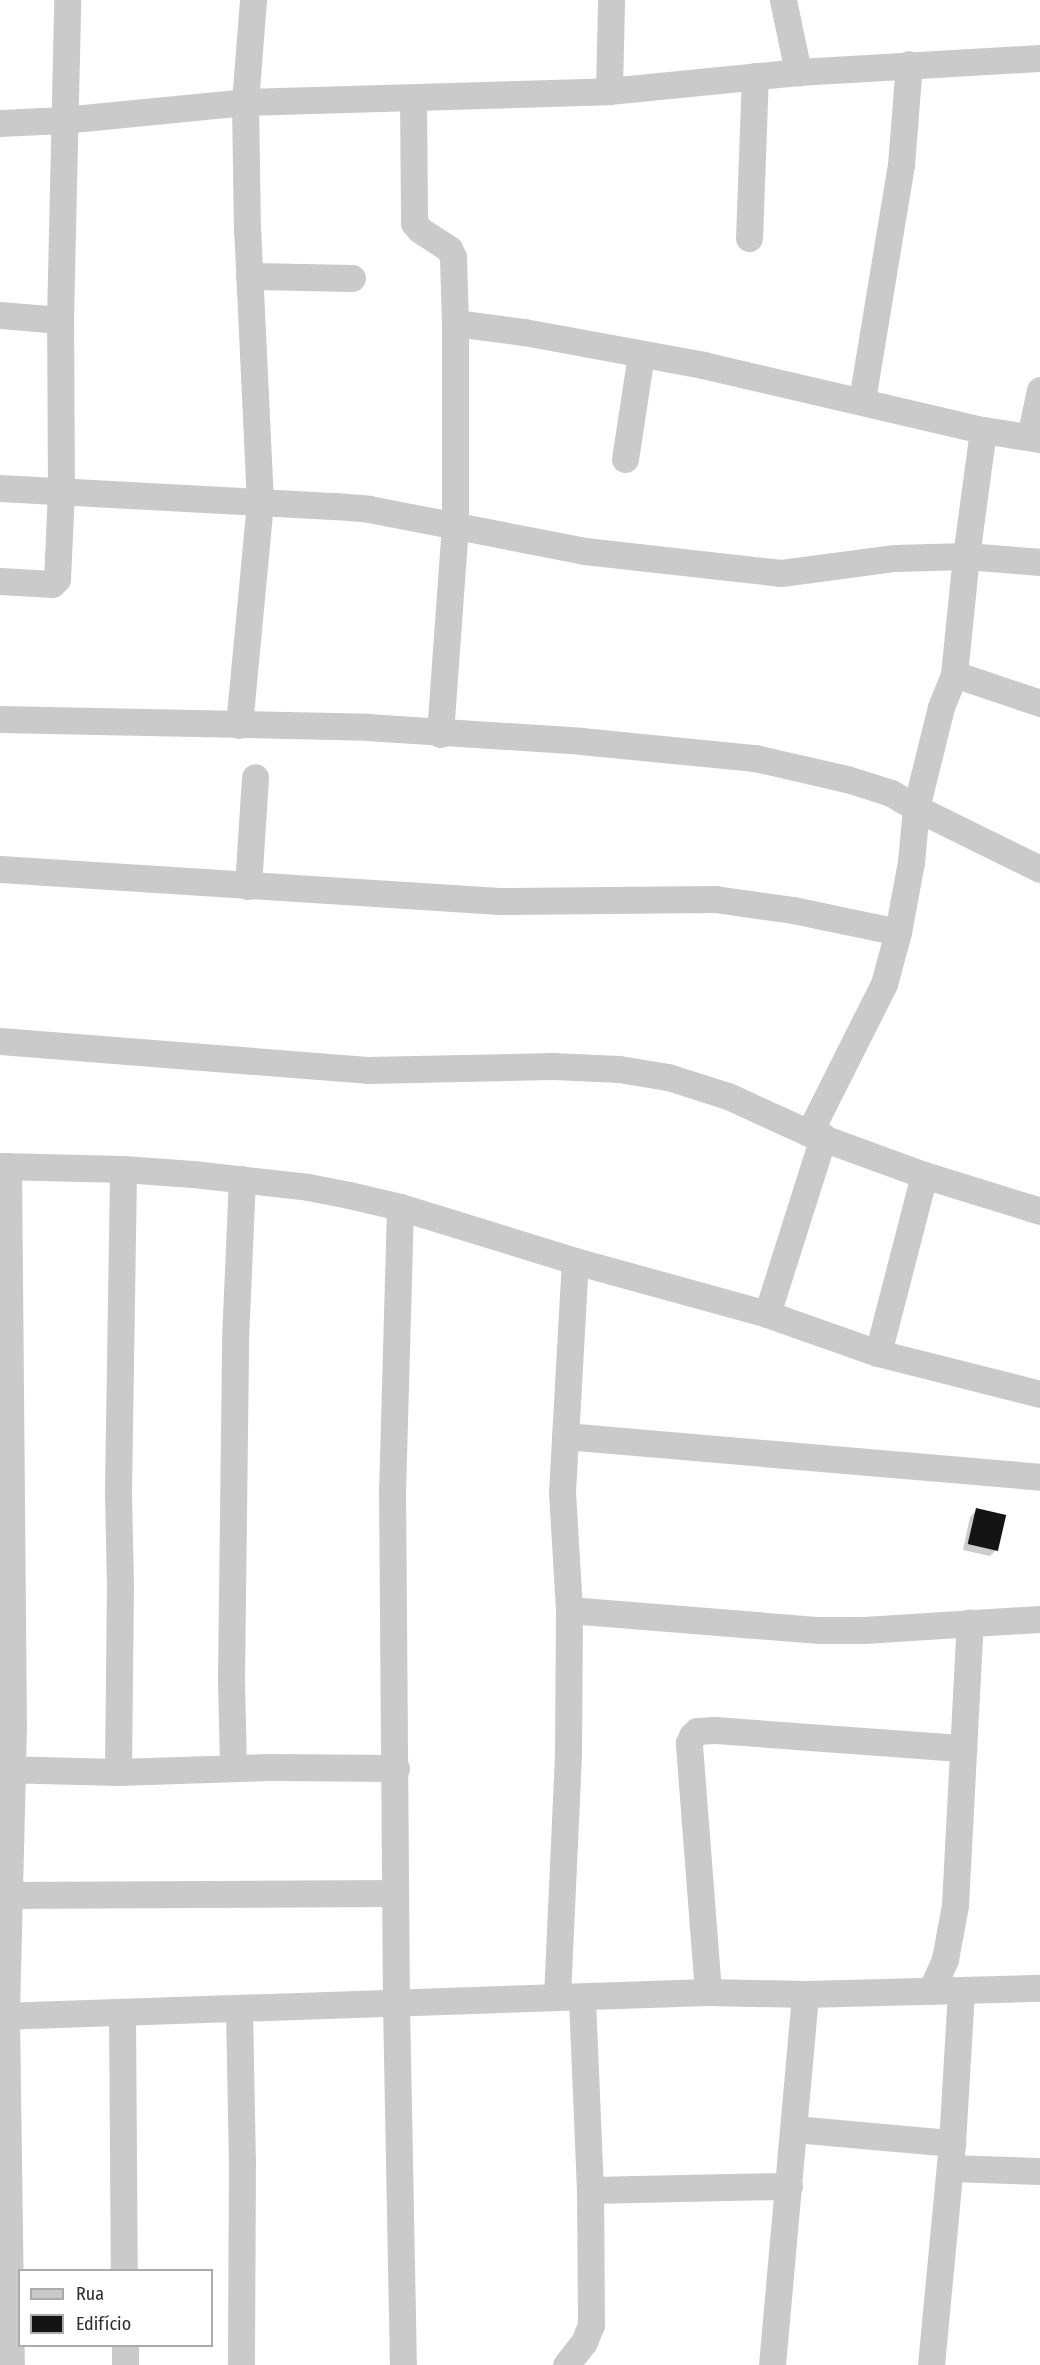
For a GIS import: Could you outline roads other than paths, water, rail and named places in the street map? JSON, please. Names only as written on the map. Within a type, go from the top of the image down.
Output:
[{"type":"street","points":[[0,581],[55,583],[61,492],[60,320],[67,0]]},
{"type":"street","points":[[239,725],[260,502],[249,276],[245,102],[253,0]]},
{"type":"street","points":[[609,91],[611,0]]},
{"type":"street","points":[[783,0],[798,72]]},
{"type":"street","points":[[0,123],[63,120],[245,102],[413,99],[609,91],[798,72],[1040,57]]},
{"type":"street","points":[[862,400],[901,165],[909,64]]},
{"type":"street","points":[[749,238],[755,76]]},
{"type":"street","points":[[413,99],[414,223],[420,230],[449,249],[453,257],[455,526],[440,734]]},
{"type":"street","points":[[249,276],[352,278]]},
{"type":"street","points":[[0,315],[60,320]]},
{"type":"street","points":[[455,324],[524,332],[641,354],[862,400],[983,430],[1035,438],[1040,390]]},
{"type":"street","points":[[626,459],[641,354]]},
{"type":"street","points":[[767,1314],[816,1135],[884,984],[898,932],[911,862],[915,808],[942,707],[954,674],[966,556],[983,430]]},
{"type":"street","points":[[0,488],[369,509],[585,551],[781,573],[895,558],[1039,554]]},
{"type":"street","points":[[954,674],[1040,703]]},
{"type":"street","points":[[0,719],[367,727],[440,734],[581,741],[755,758],[847,778],[891,793],[915,808],[1040,869]]},
{"type":"street","points":[[248,886],[255,777]]},
{"type":"street","points":[[0,869],[499,901],[715,899],[794,910],[898,932]]},
{"type":"street","points":[[0,1041],[367,1071],[553,1065],[619,1069],[668,1077],[728,1096],[816,1135],[924,1175],[1040,1210]]},
{"type":"street","points":[[11,2365],[3,2016],[6,1769],[4,1166],[123,1169],[242,1179],[308,1187],[400,1207],[575,1261],[767,1314],[878,1353],[1040,1394]]},
{"type":"street","points":[[118,1772],[120,1587],[118,1491],[123,1169]]},
{"type":"street","points":[[878,1353],[924,1175]]},
{"type":"street","points":[[233,1768],[231,1678],[235,1339],[242,1179]]},
{"type":"street","points":[[400,1207],[392,1487],[396,1768],[396,2004],[403,2365]]},
{"type":"street","points":[[566,2365],[584,2342],[591,2325],[590,2190],[570,1997],[569,1610],[562,1492],[575,1261]]},
{"type":"street","points":[[565,1436],[1040,1477]]},
{"type":"street","points":[[569,1610],[819,1630],[864,1630],[1040,1619]]},
{"type":"street","points":[[931,1991],[945,1959],[953,1923],[969,1622]]},
{"type":"street","points":[[708,1992],[689,1743],[692,1736],[698,1731],[715,1730],[963,1748]]},
{"type":"street","points":[[6,1769],[118,1772],[233,1768],[396,1768]]},
{"type":"street","points":[[5,1895],[395,1893]]},
{"type":"street","points":[[3,2016],[708,1992],[805,1994],[1040,1988]]},
{"type":"street","points":[[931,2365],[951,2156],[961,1990]]},
{"type":"street","points":[[771,2365],[805,1994]]},
{"type":"street","points":[[239,2009],[242,2161],[241,2365]]},
{"type":"street","points":[[122,2013],[124,2269]]},
{"type":"street","points":[[794,2129],[1040,2171]]},
{"type":"street","points":[[590,2190],[789,2186]]},
{"type":"street","points":[[124,2347],[125,2365]]}]
